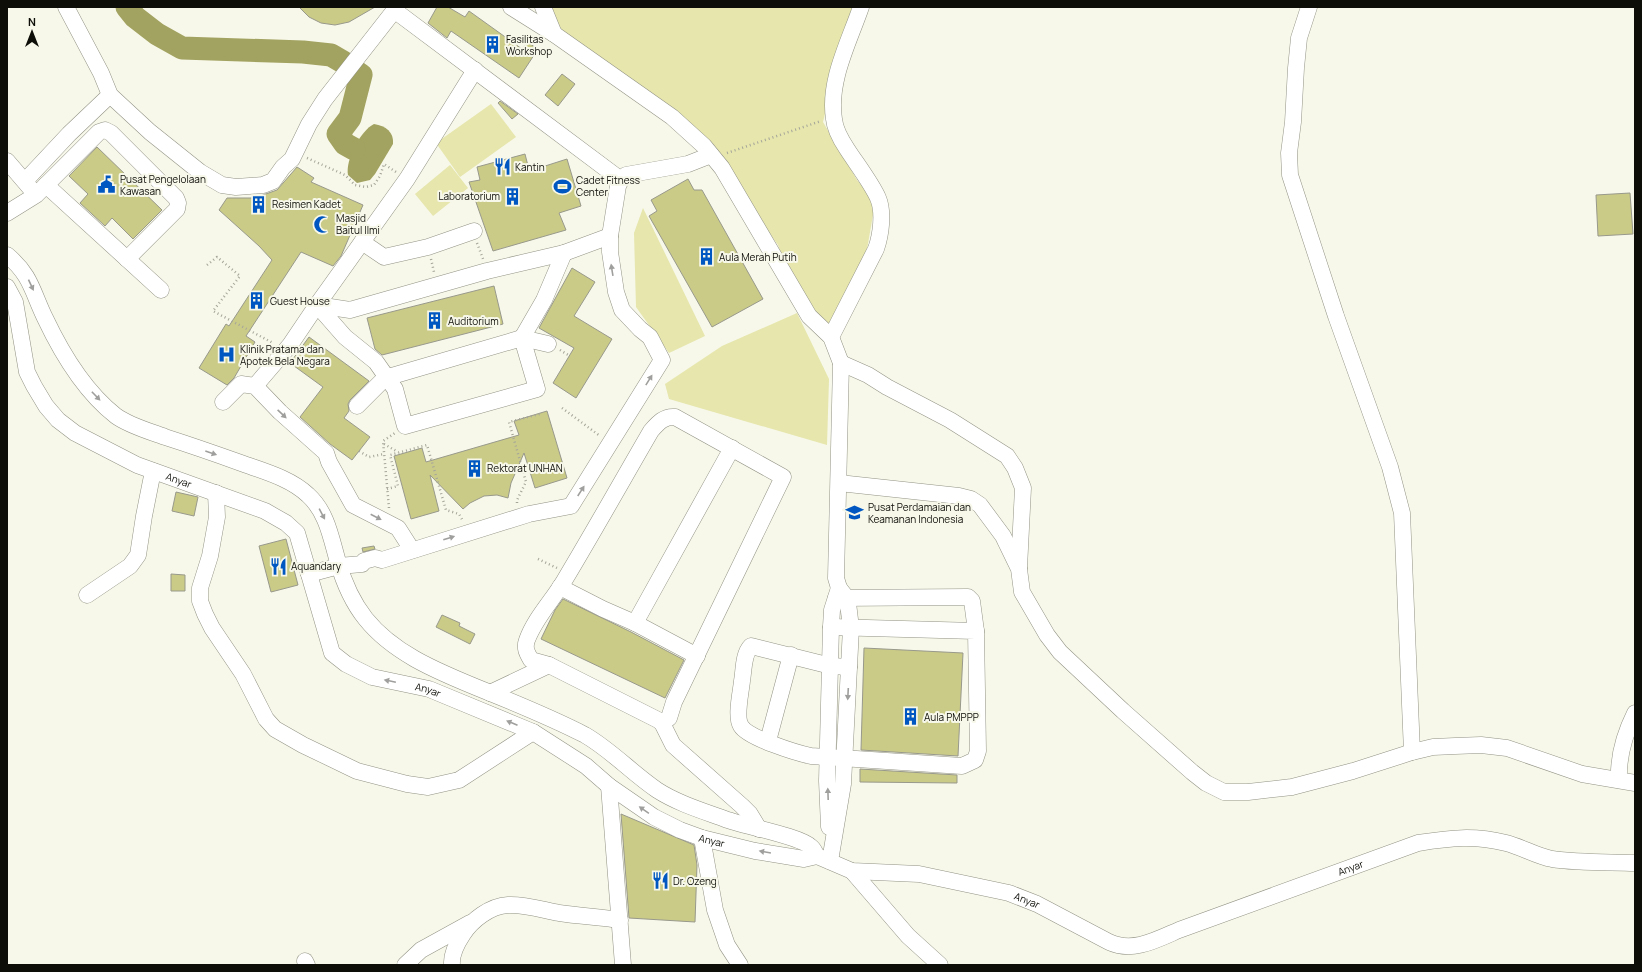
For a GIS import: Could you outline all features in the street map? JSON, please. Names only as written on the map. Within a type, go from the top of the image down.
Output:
[{"type":"street","points":[[66,7],[101,73],[110,95],[150,132],[200,172],[222,185],[236,187],[263,185],[273,181],[283,167],[292,159],[309,124],[325,99],[396,9],[621,180]]},
{"type":"street","points":[[511,7],[554,34],[672,117],[704,146],[722,168],[810,316],[831,338],[841,363],[836,578],[840,594],[849,609],[851,628],[843,784],[819,854]]},
{"type":"street","points":[[543,7],[554,34]]},
{"type":"street","points":[[831,338],[876,249],[880,236],[881,218],[879,199],[840,137],[834,117],[834,94],[838,72],[861,7]]},
{"type":"street","points":[[1309,7],[1299,38],[1293,122],[1289,153],[1290,175],[1336,316],[1390,467],[1402,513],[1412,752]]},
{"type":"street","points":[[255,386],[286,350],[362,242],[406,179],[476,70]]},
{"type":"street","points":[[25,181],[69,134],[110,95]]},
{"type":"street","points":[[7,213],[41,190],[99,132],[105,130],[111,133],[176,198],[178,203],[177,208],[127,259]]},
{"type":"street","points":[[309,574],[339,566],[362,564],[364,561],[375,558],[382,560],[529,514],[571,506],[662,360],[650,337],[622,310],[616,292],[610,252],[610,236],[618,186],[626,175],[688,164],[712,156]]},
{"type":"street","points":[[7,161],[25,181],[41,190],[127,259],[161,290]]},
{"type":"street","points":[[362,242],[384,257],[428,247],[474,231]]},
{"type":"street","points":[[317,304],[350,310],[437,286],[487,270],[564,253],[610,236]]},
{"type":"street","points":[[317,304],[345,337],[376,362],[385,378],[395,389],[405,426],[537,389],[522,338],[544,300],[564,253]]},
{"type":"street","name":"Anyar","points":[[7,255],[26,273],[57,343],[73,369],[91,392],[119,418],[144,430],[265,472],[294,485],[307,493],[316,504],[326,522],[347,590],[357,608],[371,627],[414,658],[453,678],[575,730],[597,742],[659,792],[729,820],[759,829],[819,854],[852,872],[919,874],[1009,893],[1037,904],[1116,945],[1141,946],[1179,930],[1418,843],[1452,838],[1480,838],[1507,843],[1531,853],[1551,858],[1635,863]]},
{"type":"street","name":"Anyar","points":[[7,288],[15,302],[27,372],[46,406],[58,420],[75,433],[137,465],[266,511],[286,523],[297,533],[332,652],[346,664],[372,677],[429,689],[533,732],[586,766],[609,786],[654,817],[680,830],[702,838],[755,851],[804,859],[819,854]]},
{"type":"street","points":[[357,406],[385,378],[522,338],[548,344]]},
{"type":"street","points":[[841,363],[868,374],[887,387],[950,420],[1006,456],[1015,468],[1023,488],[1019,569],[1022,592],[1047,635],[1060,652],[1202,780],[1212,786],[1224,792],[1248,792],[1292,787],[1353,771],[1412,752],[1433,747],[1481,745],[1507,748],[1582,774],[1635,783]]},
{"type":"street","points":[[223,402],[241,384],[255,386],[280,412],[326,453],[329,462],[353,505],[398,528],[412,550]]},
{"type":"street","points":[[662,723],[669,718],[674,702],[783,477],[675,417],[665,418],[658,422],[651,431],[568,574],[526,641],[526,651],[531,660],[549,665],[662,723],[673,745],[746,810],[759,829]]},
{"type":"street","points":[[636,623],[732,448]]},
{"type":"street","points":[[87,595],[130,566],[138,555],[153,471]]},
{"type":"street","points":[[839,483],[959,496],[971,499],[980,505],[1003,536],[1019,569]]},
{"type":"street","points":[[216,493],[217,517],[210,556],[200,588],[200,601],[212,628],[243,674],[266,719],[275,729],[303,745],[357,770],[407,784],[428,787],[459,780],[533,732]]},
{"type":"street","points":[[560,587],[602,609],[636,623],[697,656]]},
{"type":"street","points":[[819,854],[829,758],[831,627],[840,594]]},
{"type":"street","points":[[840,594],[968,597],[972,601],[976,630],[978,751],[975,760],[962,766],[811,756],[753,736],[741,727],[739,721],[739,710],[745,659],[747,651],[751,646],[831,666],[849,667]]},
{"type":"street","points":[[831,627],[976,630]]},
{"type":"street","points":[[768,741],[790,655]]},
{"type":"street","points":[[490,693],[549,665]]},
{"type":"street","points":[[1619,780],[1618,762],[1630,722],[1635,713]]},
{"type":"street","points":[[609,786],[623,965]]},
{"type":"street","points":[[702,838],[715,910],[727,945],[740,965]]},
{"type":"street","points":[[852,872],[908,936],[940,965]]},
{"type":"street","points":[[405,965],[420,950],[492,909],[507,905],[620,920]]},
{"type":"street","points":[[452,965],[457,943],[471,922]]},
{"type":"path","points":[[712,156],[834,117]]},
{"type":"path","points":[[295,153],[345,175],[355,185],[366,187],[374,185],[380,176],[384,164],[406,179]]},
{"type":"path","points":[[428,247],[437,286]]},
{"type":"path","points":[[207,265],[217,257],[240,276],[213,311],[286,350]]},
{"type":"path","points":[[562,408],[594,433]]},
{"type":"path","points":[[517,500],[526,482],[509,422],[540,414]]},
{"type":"path","points":[[386,522],[389,514],[383,442],[405,426]]},
{"type":"path","points":[[383,444],[398,452]]},
{"type":"path","points":[[387,489],[398,486],[390,455],[427,445],[446,510],[459,514]]},
{"type":"path","points":[[359,451],[369,457],[384,454]]},
{"type":"path","points":[[538,559],[568,574]]},
{"type":"green space","points":[[551,7],[860,7],[839,57],[823,122],[857,180],[870,195],[874,209],[866,255],[835,325],[824,325],[794,291],[778,245],[706,145],[564,36]]},
{"type":"green space","points":[[491,104],[516,137],[460,177],[436,143]]},
{"type":"green space","points":[[450,165],[468,188],[433,216],[415,194]]},
{"type":"green space","points":[[643,208],[705,336],[669,353],[636,307],[634,233]]},
{"type":"green space","points":[[797,313],[829,379],[827,445],[669,399],[665,384],[722,346]]},
{"type":"shaded area","points":[[374,124],[386,128],[391,133],[393,144],[370,180],[357,183],[348,175],[351,154],[364,132]]},
{"type":"building","points":[[299,7],[375,7],[349,22],[335,25],[321,23],[309,17]]},
{"type":"building","name":"Fasilitas Workshop","points":[[437,7],[448,7],[465,17],[469,11],[522,49],[527,42],[538,49],[519,78],[451,31],[447,38],[428,23]]},
{"type":"building","points":[[562,74],[575,84],[558,106],[545,95]]},
{"type":"building","points":[[500,101],[518,114],[512,119],[498,103]]},
{"type":"building","name":"Pusat Pengelolaan Kawasan","points":[[97,147],[162,210],[133,239],[112,218],[105,226],[80,203],[88,194],[69,176]]},
{"type":"building","name":"Laboratorium","points":[[525,154],[528,166],[540,163],[542,167],[567,159],[581,206],[559,213],[566,230],[493,251],[469,182],[480,180],[477,167]]},
{"type":"building","points":[[297,167],[314,178],[311,182],[363,205],[341,256],[333,266],[301,252],[246,336],[255,342],[234,378],[227,385],[199,368],[226,324],[229,326],[272,260],[259,246],[219,210],[227,198],[258,198],[277,190]]},
{"type":"building","name":"Aula Merah Putih","points":[[688,179],[694,190],[702,190],[763,299],[712,327],[649,216],[657,211],[651,200]]},
{"type":"building","points":[[1630,193],[1633,234],[1598,236],[1596,195]]},
{"type":"building","points":[[572,268],[595,282],[574,316],[612,339],[576,398],[553,383],[574,348],[539,328]]},
{"type":"building","name":"Auditorium","points":[[494,286],[503,324],[382,355],[375,349],[367,318]]},
{"type":"building","points":[[309,337],[369,381],[350,400],[348,404],[349,411],[344,418],[370,437],[352,460],[330,444],[300,417],[323,387],[290,363]]},
{"type":"building","points":[[547,411],[567,478],[535,488],[524,453],[511,483],[508,498],[497,495],[484,496],[470,503],[463,509],[430,475],[439,511],[411,519],[394,456],[422,448],[426,462],[519,435],[514,421]]},
{"type":"building","points":[[176,492],[198,497],[194,516],[172,511]]},
{"type":"building","name":"Aquandary","points":[[286,539],[298,585],[271,592],[259,546]]},
{"type":"building","points":[[374,546],[375,549],[363,552],[362,548]]},
{"type":"building","points":[[171,574],[185,575],[185,591],[171,591]]},
{"type":"building","points":[[563,599],[684,660],[665,698],[541,639],[555,610]]},
{"type":"building","points":[[442,615],[460,623],[459,626],[475,634],[470,644],[436,627]]},
{"type":"building","name":"Aula PMPPP","points":[[864,648],[963,653],[958,756],[861,750]]},
{"type":"building","points":[[860,769],[957,775],[957,783],[860,782]]},
{"type":"building","name":"Dr. Ozeng","points":[[621,814],[694,845],[697,865],[695,922],[629,918]]},
{"type":"waterway","points":[[127,7],[135,17],[157,34],[182,48],[303,52],[331,55],[343,62],[361,75],[350,118],[338,134],[345,144],[354,149]]},
{"type":"place","name":"Fasilitas Workshop","points":[[493,45]]},
{"type":"place","name":"Kantin","points":[[502,167]]},
{"type":"place","name":"Pusat Pengelolaan Kawasan","points":[[107,185]]},
{"type":"place","name":"Cadet Fitness Center","points":[[563,186]]},
{"type":"place","name":"Laboratorium","points":[[513,196]]},
{"type":"place","name":"Resimen Kadet","points":[[259,204]]},
{"type":"place","name":"Masjid Baitul Ilmi","points":[[323,224]]},
{"type":"place","name":"Aula Merah Putih","points":[[706,257]]},
{"type":"place","name":"Guest House","points":[[257,301]]},
{"type":"place","name":"Auditorium","points":[[435,321]]},
{"type":"place","name":"Klinik Pratama dan Apotek Bela Negara","points":[[227,355]]},
{"type":"place","name":"Rektorat UNHAN","points":[[474,468]]},
{"type":"place","name":"Pusat Perdamaian dan Keamanan Indonesia","points":[[855,513]]},
{"type":"place","name":"Aquandary","points":[[278,566]]},
{"type":"place","name":"Aula PMPPP","points":[[911,717]]},
{"type":"place","name":"Dr. Ozeng","points":[[660,881]]}]
